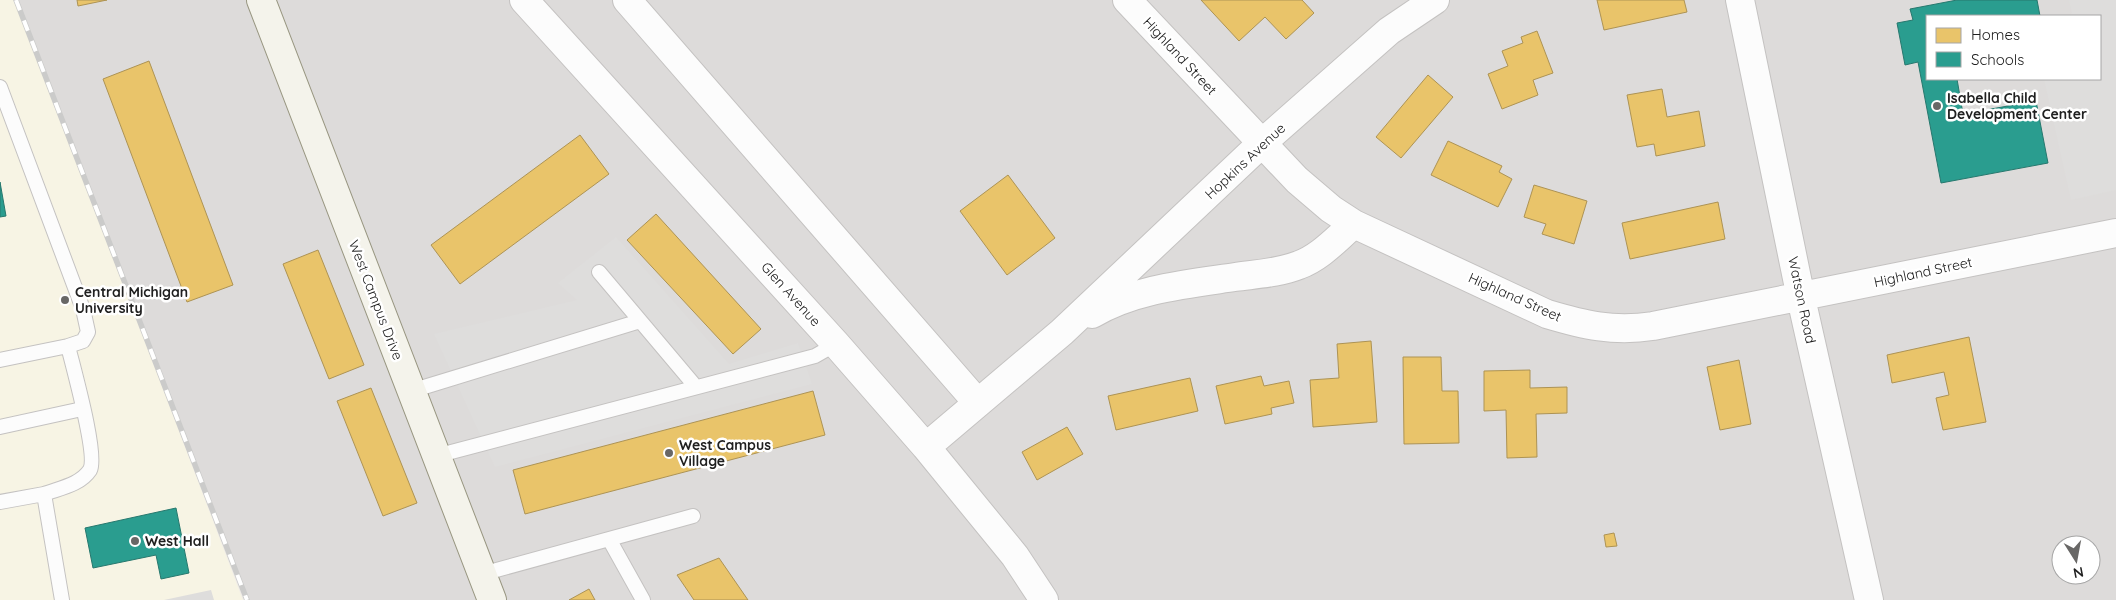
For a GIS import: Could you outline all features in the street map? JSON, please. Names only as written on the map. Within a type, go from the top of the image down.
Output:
[{"type":"street","name":"West Campus Drive","points":[[261,0],[492,600]]},
{"type":"street","name":"Glen Avenue","points":[[524,0],[836,344],[926,447],[1015,556],[1044,600]]},
{"type":"street","points":[[627,0],[978,402]]},
{"type":"street","name":"Highland Street","points":[[1127,0],[1262,143],[1310,191],[1331,209],[1354,224],[1547,314],[1592,326],[1632,330],[1801,298],[2116,233]]},
{"type":"street","name":"Hopkins Avenue","points":[[926,447],[1062,332],[1262,143],[1389,31],[1436,0]]},
{"type":"street","name":"Watson Road","points":[[1740,0],[1801,298],[1870,600]]},
{"type":"street","name":"Hopkins Avenue","points":[[1062,332],[1102,308],[1125,299],[1201,282],[1286,269],[1301,264],[1323,251],[1354,224]]},
{"type":"lane","points":[[0,87],[83,309],[88,332],[84,342],[0,360]]},
{"type":"lane","points":[[599,272],[696,387]]},
{"type":"lane","points":[[411,391],[640,321]]},
{"type":"lane","points":[[436,456],[815,356],[836,344]]},
{"type":"lane","points":[[0,502],[44,494],[78,482],[91,468],[92,449],[68,346]]},
{"type":"lane","points":[[0,426],[82,409]]},
{"type":"lane","points":[[44,494],[62,600]]},
{"type":"lane","points":[[482,574],[693,516]]},
{"type":"lane","points":[[609,539],[643,600]]},
{"type":"shaded area","name":"Central Michigan University","points":[[0,0],[16,0],[243,600],[0,600]]},
{"type":"shaded area","points":[[16,0],[2116,0],[2116,600],[247,600]]},
{"type":"shaded area","points":[[2069,0],[2116,0],[2116,190],[2071,200],[2044,80],[2101,80],[2101,15],[2070,15],[2072,13]]},
{"type":"shaded area","points":[[616,237],[729,364],[798,343],[812,384],[495,467],[434,334],[577,300],[558,283]]},
{"type":"shaded area","points":[[211,590],[214,600],[164,600]]},
{"type":"building: Homes","points":[[77,0],[107,0],[78,6]]},
{"type":"building: Homes","points":[[1201,0],[1302,0],[1314,13],[1286,39],[1265,17],[1239,41]]},
{"type":"building: Homes","points":[[1597,0],[1684,0],[1687,12],[1604,30]]},
{"type":"building: Homes","points":[[1537,31],[1553,73],[1533,80],[1538,95],[1502,109],[1488,74],[1508,66],[1502,51],[1523,43],[1521,37]]},
{"type":"building: Homes","points":[[149,61],[233,285],[187,302],[103,79]]},
{"type":"building: Homes","points":[[1428,75],[1453,97],[1401,158],[1376,137]]},
{"type":"building: Homes","points":[[1662,89],[1667,117],[1699,111],[1705,146],[1656,156],[1654,144],[1637,147],[1627,95]]},
{"type":"building: Homes","points":[[580,135],[609,174],[460,284],[431,245]]},
{"type":"building: Homes","points":[[1448,141],[1502,166],[1499,172],[1512,179],[1498,207],[1431,175]]},
{"type":"building: Homes","points":[[1008,175],[1055,238],[1007,275],[960,211]]},
{"type":"building: Homes","points":[[1534,185],[1587,201],[1574,244],[1542,234],[1546,224],[1524,217]]},
{"type":"building: Homes","points":[[1718,202],[1725,239],[1630,259],[1622,223]]},
{"type":"building: Homes","points":[[656,214],[761,329],[733,354],[627,240]]},
{"type":"building: Homes","points":[[318,250],[364,365],[329,379],[283,264]]},
{"type":"building: Homes","points":[[1969,337],[1986,422],[1943,430],[1936,398],[1949,395],[1944,372],[1892,383],[1887,355]]},
{"type":"building: Homes","points":[[1371,341],[1377,422],[1313,427],[1310,380],[1339,378],[1337,344]]},
{"type":"building: Homes","points":[[1403,357],[1441,357],[1442,391],[1458,391],[1459,443],[1404,444]]},
{"type":"building: Homes","points":[[1739,360],[1751,424],[1720,430],[1707,367]]},
{"type":"building: Homes","points":[[1530,370],[1530,388],[1567,387],[1567,413],[1536,414],[1537,457],[1507,458],[1506,410],[1484,411],[1484,371]]},
{"type":"building: Homes","points":[[1261,376],[1264,386],[1289,381],[1294,403],[1271,408],[1272,414],[1225,424],[1216,386]]},
{"type":"building: Homes","points":[[1190,378],[1198,411],[1116,430],[1108,396]]},
{"type":"building: Homes","points":[[371,388],[417,503],[383,516],[337,401]]},
{"type":"building: Homes","name":"West Campus Village","points":[[813,391],[825,435],[525,514],[513,470]]},
{"type":"building: Homes","points":[[1067,427],[1083,454],[1037,480],[1022,452]]},
{"type":"building: Homes","points":[[1614,533],[1617,546],[1606,547],[1604,535]]},
{"type":"building: Homes","points":[[719,558],[748,600],[694,600],[677,575]]},
{"type":"building: Homes","points":[[589,589],[595,600],[569,600]]},
{"type":"building: Schools","points":[[1957,0],[2037,0],[2040,15],[1926,15],[1926,80],[1957,80],[1963,114],[2036,101],[2048,163],[1941,183],[1918,62],[1905,65],[1897,23],[1913,20],[1910,9]]},
{"type":"building: Schools","points":[[0,182],[6,216],[0,217]]},
{"type":"building: Schools","name":"West Hall","points":[[176,508],[189,573],[161,579],[156,555],[93,568],[85,528]]},
{"type":"railway","points":[[16,0],[247,600]]},
{"type":"place","name":"Isabella Child Development Center","points":[[1937,106]]},
{"type":"place","name":"Central Michigan University","points":[[65,300]]},
{"type":"place","name":"West Campus Village","points":[[669,453]]},
{"type":"place","name":"West Hall","points":[[135,541]]}]
